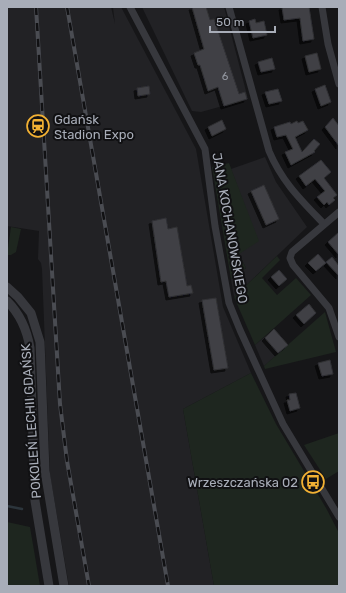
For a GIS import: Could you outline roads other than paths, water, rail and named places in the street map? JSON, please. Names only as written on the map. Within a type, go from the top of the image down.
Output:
[{"type":"street","name":"JANA KOCHANOWSKIEGO","points":[[130,7],[204,149],[215,226],[228,295],[240,330],[283,424],[339,517]]},
{"type":"street","points":[[229,7],[269,151],[276,168],[289,188],[324,224]]},
{"type":"street","points":[[322,7],[328,44],[339,84]]},
{"type":"street","points":[[339,212],[292,252],[290,258],[293,265],[329,308],[339,337]]},
{"type":"street","name":"POKOLEŃ LECHII GDAŃSK","points":[[7,287],[18,297],[30,313],[40,342],[45,472],[64,586]]},
{"type":"street","name":"POKOLEŃ LECHII GDAŃSK","points":[[7,301],[19,315],[25,326],[30,348],[35,501],[49,586]]},
{"type":"street","points":[[38,520],[52,518]]},
{"type":"waterway","points":[[7,506],[22,509]]},
{"type":"railway","points":[[36,7],[60,404],[67,461],[89,586]]},
{"type":"railway","points":[[67,7],[168,586]]},
{"type":"place","name":"Gdańsk Stadion Expo","points":[[38,126]]},
{"type":"place","name":"Wrzeszczańska 02","points":[[313,482]]}]
